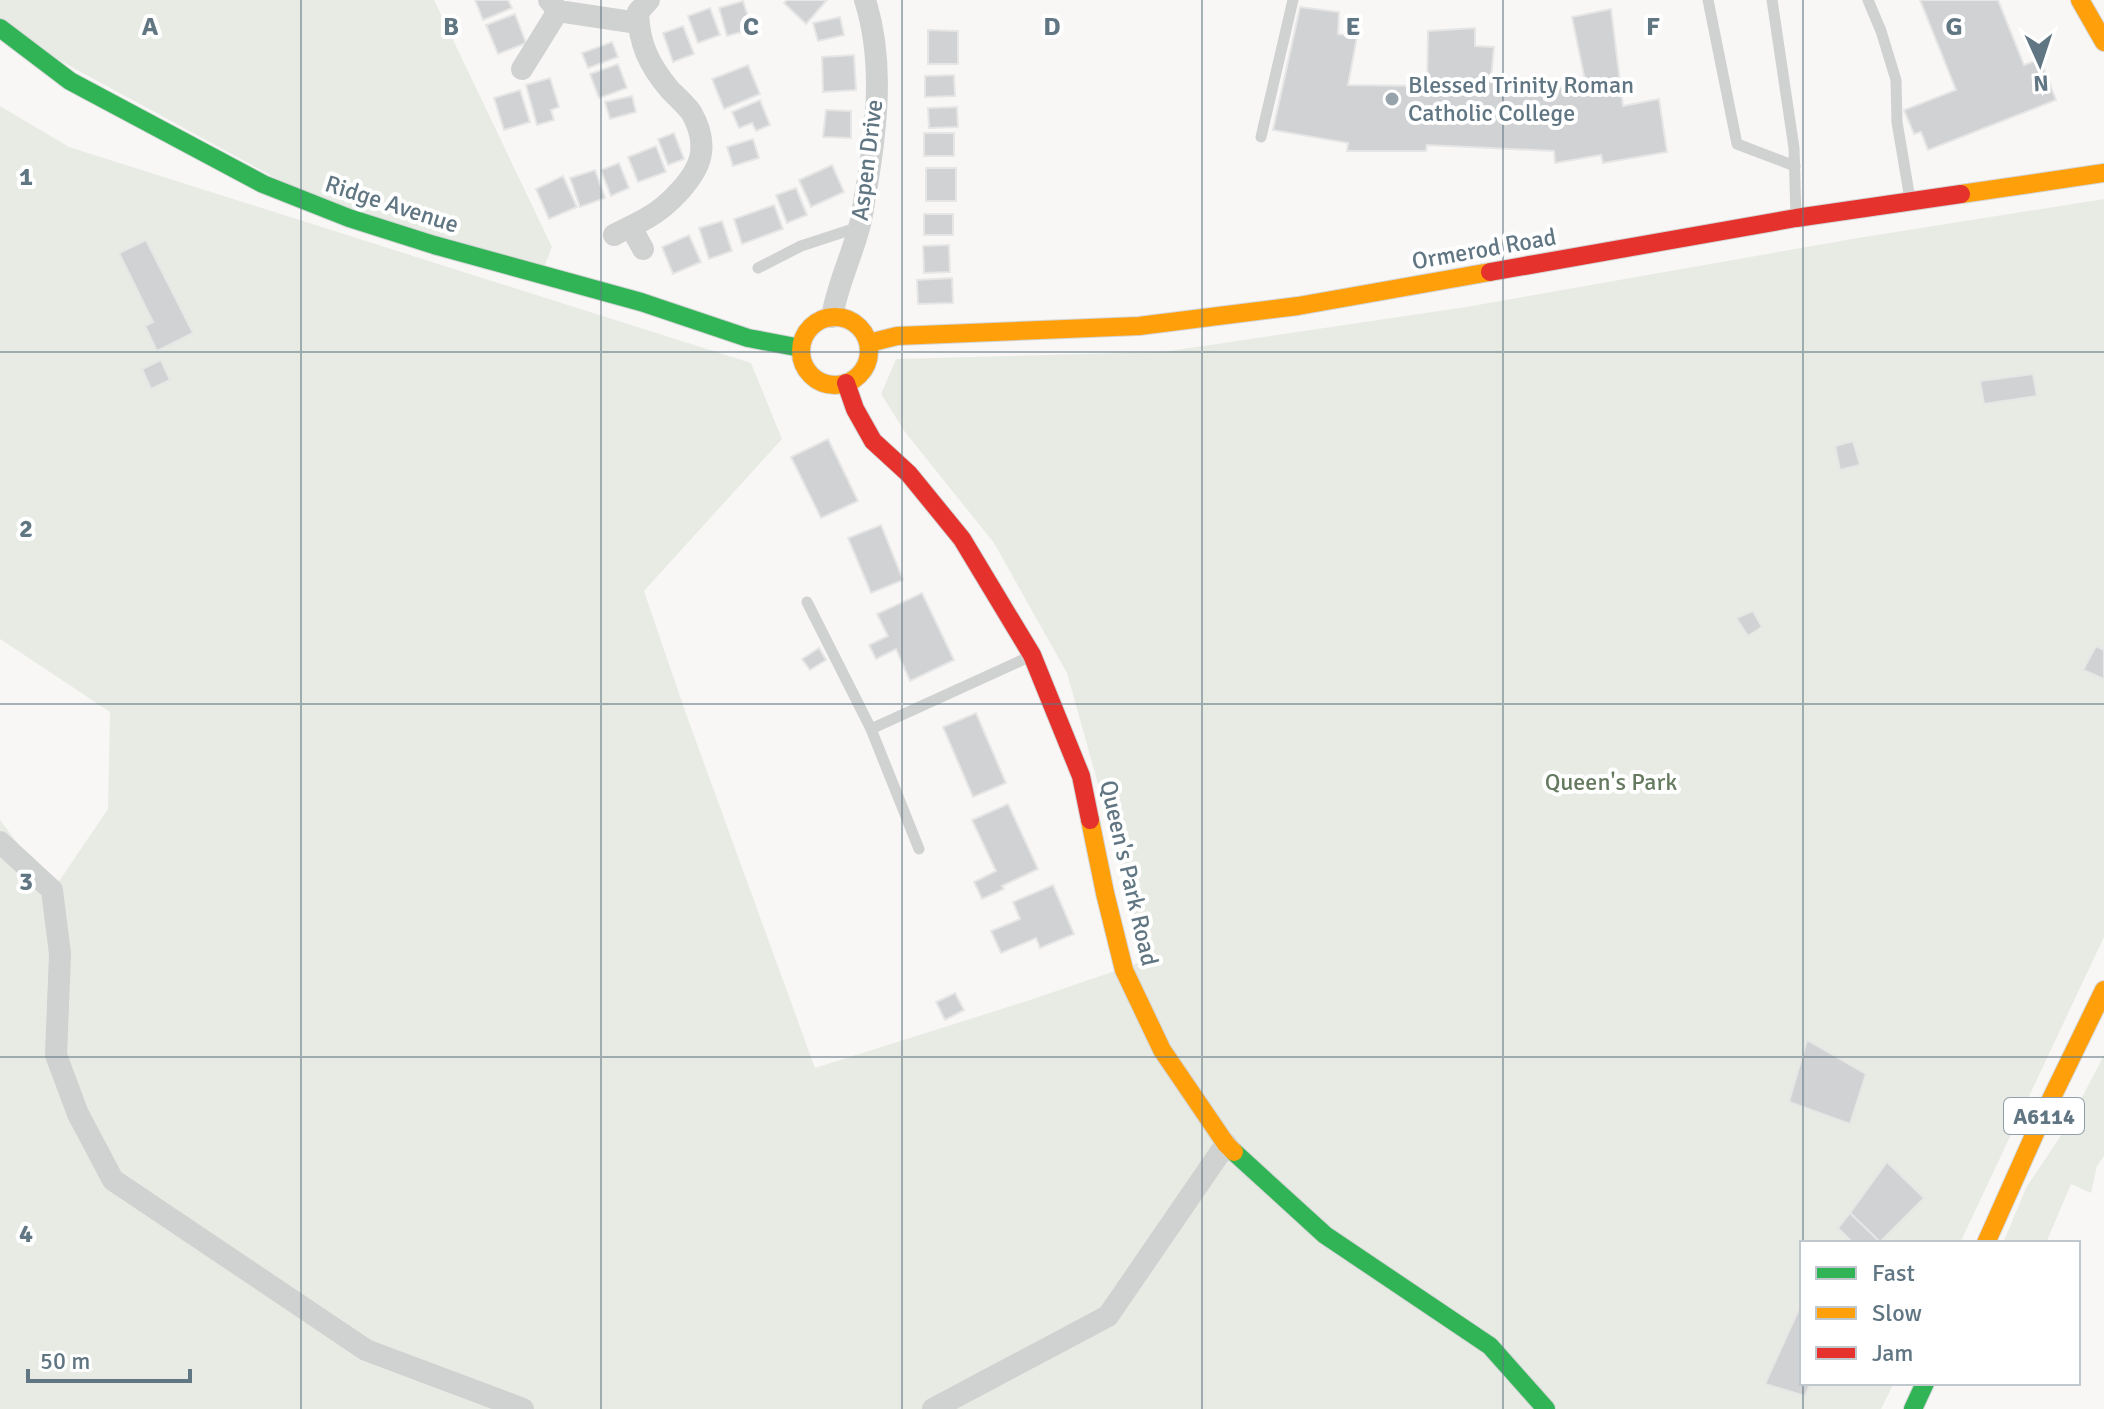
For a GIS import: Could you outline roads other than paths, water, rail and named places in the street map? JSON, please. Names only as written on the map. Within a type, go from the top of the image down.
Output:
[{"type":"main road","points":[[2080,0],[2104,42]]},
{"type":"main road","name":"Ridge Avenue","points":[[0,28],[70,81],[263,184],[349,218],[434,245],[641,302],[748,338],[801,348]]},
{"type":"main road","name":"Ormerod Road","points":[[869,343],[897,336],[1139,326],[1283,308],[1796,218],[2104,173]]},
{"type":"main road","points":[[842,317],[859,326],[869,343],[868,363],[855,379],[835,385],[824,383],[806,370],[801,348],[804,337],[820,320],[842,317]]},
{"type":"main road","name":"Queen's Park Road","points":[[846,383],[855,409],[873,441],[909,474],[962,539],[1032,655],[1081,776],[1124,970],[1162,1050],[1226,1144],[1325,1235],[1490,1346],[1546,1409]]},
{"type":"main road","name":"A6114","points":[[1987,1241],[2104,990]]},
{"type":"main road","points":[[1913,1409],[1924,1385]]},
{"type":"street","points":[[643,249],[623,231],[650,217],[684,186],[701,154],[699,128],[689,110],[652,66],[638,34],[638,12],[649,0]]},
{"type":"street","name":"Aspen Drive","points":[[832,317],[859,227],[875,137],[877,72],[873,23],[865,0]]},
{"type":"street","points":[[522,69],[554,6],[638,23]]},
{"type":"street","points":[[0,842],[52,890],[60,954],[56,1055],[78,1114],[113,1180],[366,1350],[523,1409]]},
{"type":"street","points":[[933,1409],[1108,1316],[1226,1144]]},
{"type":"lane","points":[[1261,137],[1293,0]]},
{"type":"lane","points":[[1708,0],[1737,144],[1795,166]]},
{"type":"lane","points":[[1772,0],[1794,148],[1796,218]]},
{"type":"lane","points":[[1868,0],[1896,80],[1897,122],[1910,200]]},
{"type":"lane","points":[[758,268],[801,246],[859,227]]},
{"type":"lane","points":[[807,602],[871,729],[919,849]]},
{"type":"lane","points":[[871,729],[1032,655]]},
{"type":"place","name":"Blessed Trinity Roman Catholic College","points":[[1392,99]]},
{"type":"park label","name":"Queen's Park","points":[[1611,782]]}]
